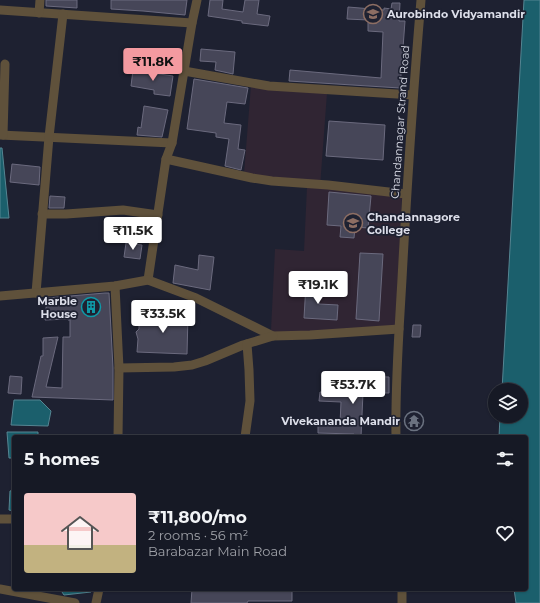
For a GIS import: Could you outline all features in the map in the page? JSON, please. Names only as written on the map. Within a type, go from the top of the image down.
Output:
[{"type":"street","points":[[39,13],[40,0]]},
{"type":"street","points":[[148,280],[166,159],[172,143],[197,0]]},
{"type":"street","name":"Chandannagar Strand Road","points":[[396,435],[399,329],[406,194],[421,0]]},
{"type":"street","points":[[0,10],[192,23]]},
{"type":"street","points":[[36,293],[49,137],[63,14]]},
{"type":"street","points":[[5,64],[2,135],[172,143]]},
{"type":"street","points":[[184,71],[269,86],[413,95]]},
{"type":"street","points":[[166,159],[272,181],[328,185],[406,194]]},
{"type":"street","points":[[42,214],[123,210],[158,215]]},
{"type":"street","points":[[0,296],[115,286],[148,280],[196,298],[273,336]]},
{"type":"street","points":[[115,286],[119,368],[118,435]]},
{"type":"street","points":[[119,368],[174,367],[192,365],[247,344],[273,336],[399,329]]},
{"type":"street","points":[[245,435],[250,401],[247,344]]},
{"type":"street","points":[[0,519],[12,519]]},
{"type":"street","points":[[0,589],[74,603]]},
{"type":"street","points":[[96,603],[99,591]]},
{"type":"street","points":[[402,591],[402,603]]},
{"type":"shaded area","name":"Chandannagore College","points":[[251,85],[327,93],[320,187],[402,196],[396,327],[276,333],[271,330],[275,249],[304,251],[307,187],[244,174]]},
{"type":"water","points":[[524,0],[540,0],[540,603],[516,603],[514,591],[528,591],[528,435],[499,435],[500,423],[528,423],[528,383],[502,383]]},
{"type":"water","points":[[0,148],[2,148],[9,218],[0,218]]},
{"type":"water","points":[[14,400],[40,400],[51,411],[48,426],[11,425]]},
{"type":"water","points":[[7,432],[38,432],[38,435],[12,435],[12,458],[9,458]]},
{"type":"water","points":[[12,490],[12,511],[9,510],[10,491]]},
{"type":"water","points":[[61,591],[91,591],[91,592],[64,595]]},
{"type":"building","points":[[46,0],[77,0],[77,8],[46,6]]},
{"type":"building","points":[[111,0],[187,0],[185,15],[111,9]]},
{"type":"building","points":[[210,0],[223,0],[222,9],[243,12],[245,0],[259,0],[257,14],[270,16],[268,26],[242,23],[242,21],[208,16]]},
{"type":"building","points":[[392,3],[400,3],[399,21],[405,21],[400,88],[289,81],[290,70],[381,78],[383,32],[368,31],[368,20],[347,19],[348,7],[384,10],[384,8],[391,9]]},
{"type":"building","points":[[201,49],[235,52],[233,74],[215,70],[216,62],[200,61]]},
{"type":"building","points":[[133,70],[173,76],[170,96],[154,94],[154,90],[131,86]]},
{"type":"building","points":[[194,79],[248,88],[245,104],[227,102],[224,123],[241,125],[238,149],[245,150],[241,170],[225,166],[229,139],[216,137],[216,133],[187,129]]},
{"type":"building","points":[[144,106],[168,110],[162,137],[137,135],[138,127],[141,128]]},
{"type":"building","points":[[329,121],[385,125],[383,160],[326,156]]},
{"type":"building","points":[[12,164],[40,167],[39,185],[10,182]]},
{"type":"building","points":[[329,192],[371,196],[368,228],[355,227],[354,238],[340,237],[341,226],[327,225]]},
{"type":"building","points":[[50,196],[65,197],[64,208],[49,208]]},
{"type":"building","points":[[126,243],[142,245],[140,259],[124,257]]},
{"type":"building","points":[[360,253],[383,254],[379,321],[356,319]]},
{"type":"building","points":[[199,255],[214,257],[210,290],[173,283],[175,265],[198,270]]},
{"type":"building","points":[[306,284],[320,284],[319,304],[338,305],[337,320],[304,318]]},
{"type":"building","points":[[109,293],[113,400],[32,397],[41,356],[43,356],[43,338],[58,337],[46,387],[62,388],[63,337],[70,337],[70,320],[45,320],[47,298]]},
{"type":"building","points":[[139,315],[188,316],[187,354],[137,352],[138,339],[136,332],[139,329]]},
{"type":"building","points":[[413,325],[421,325],[420,337],[412,337]]},
{"type":"building","points":[[10,376],[22,377],[21,394],[8,393]]},
{"type":"building","points":[[355,376],[389,377],[389,393],[363,393],[361,435],[318,433],[318,423],[340,424],[341,402],[319,401],[320,392],[354,393]]},
{"type":"building","points":[[192,591],[292,591],[292,601],[191,603]]},
{"type":"place","name":"Aurobindo Vidyamandir","points":[[373,14]]},
{"type":"place","name":"Chandannagore College","points":[[353,223]]},
{"type":"place","name":"Marble House","points":[[91,307]]},
{"type":"place","name":"Vivekananda Mandir","points":[[414,421]]}]
